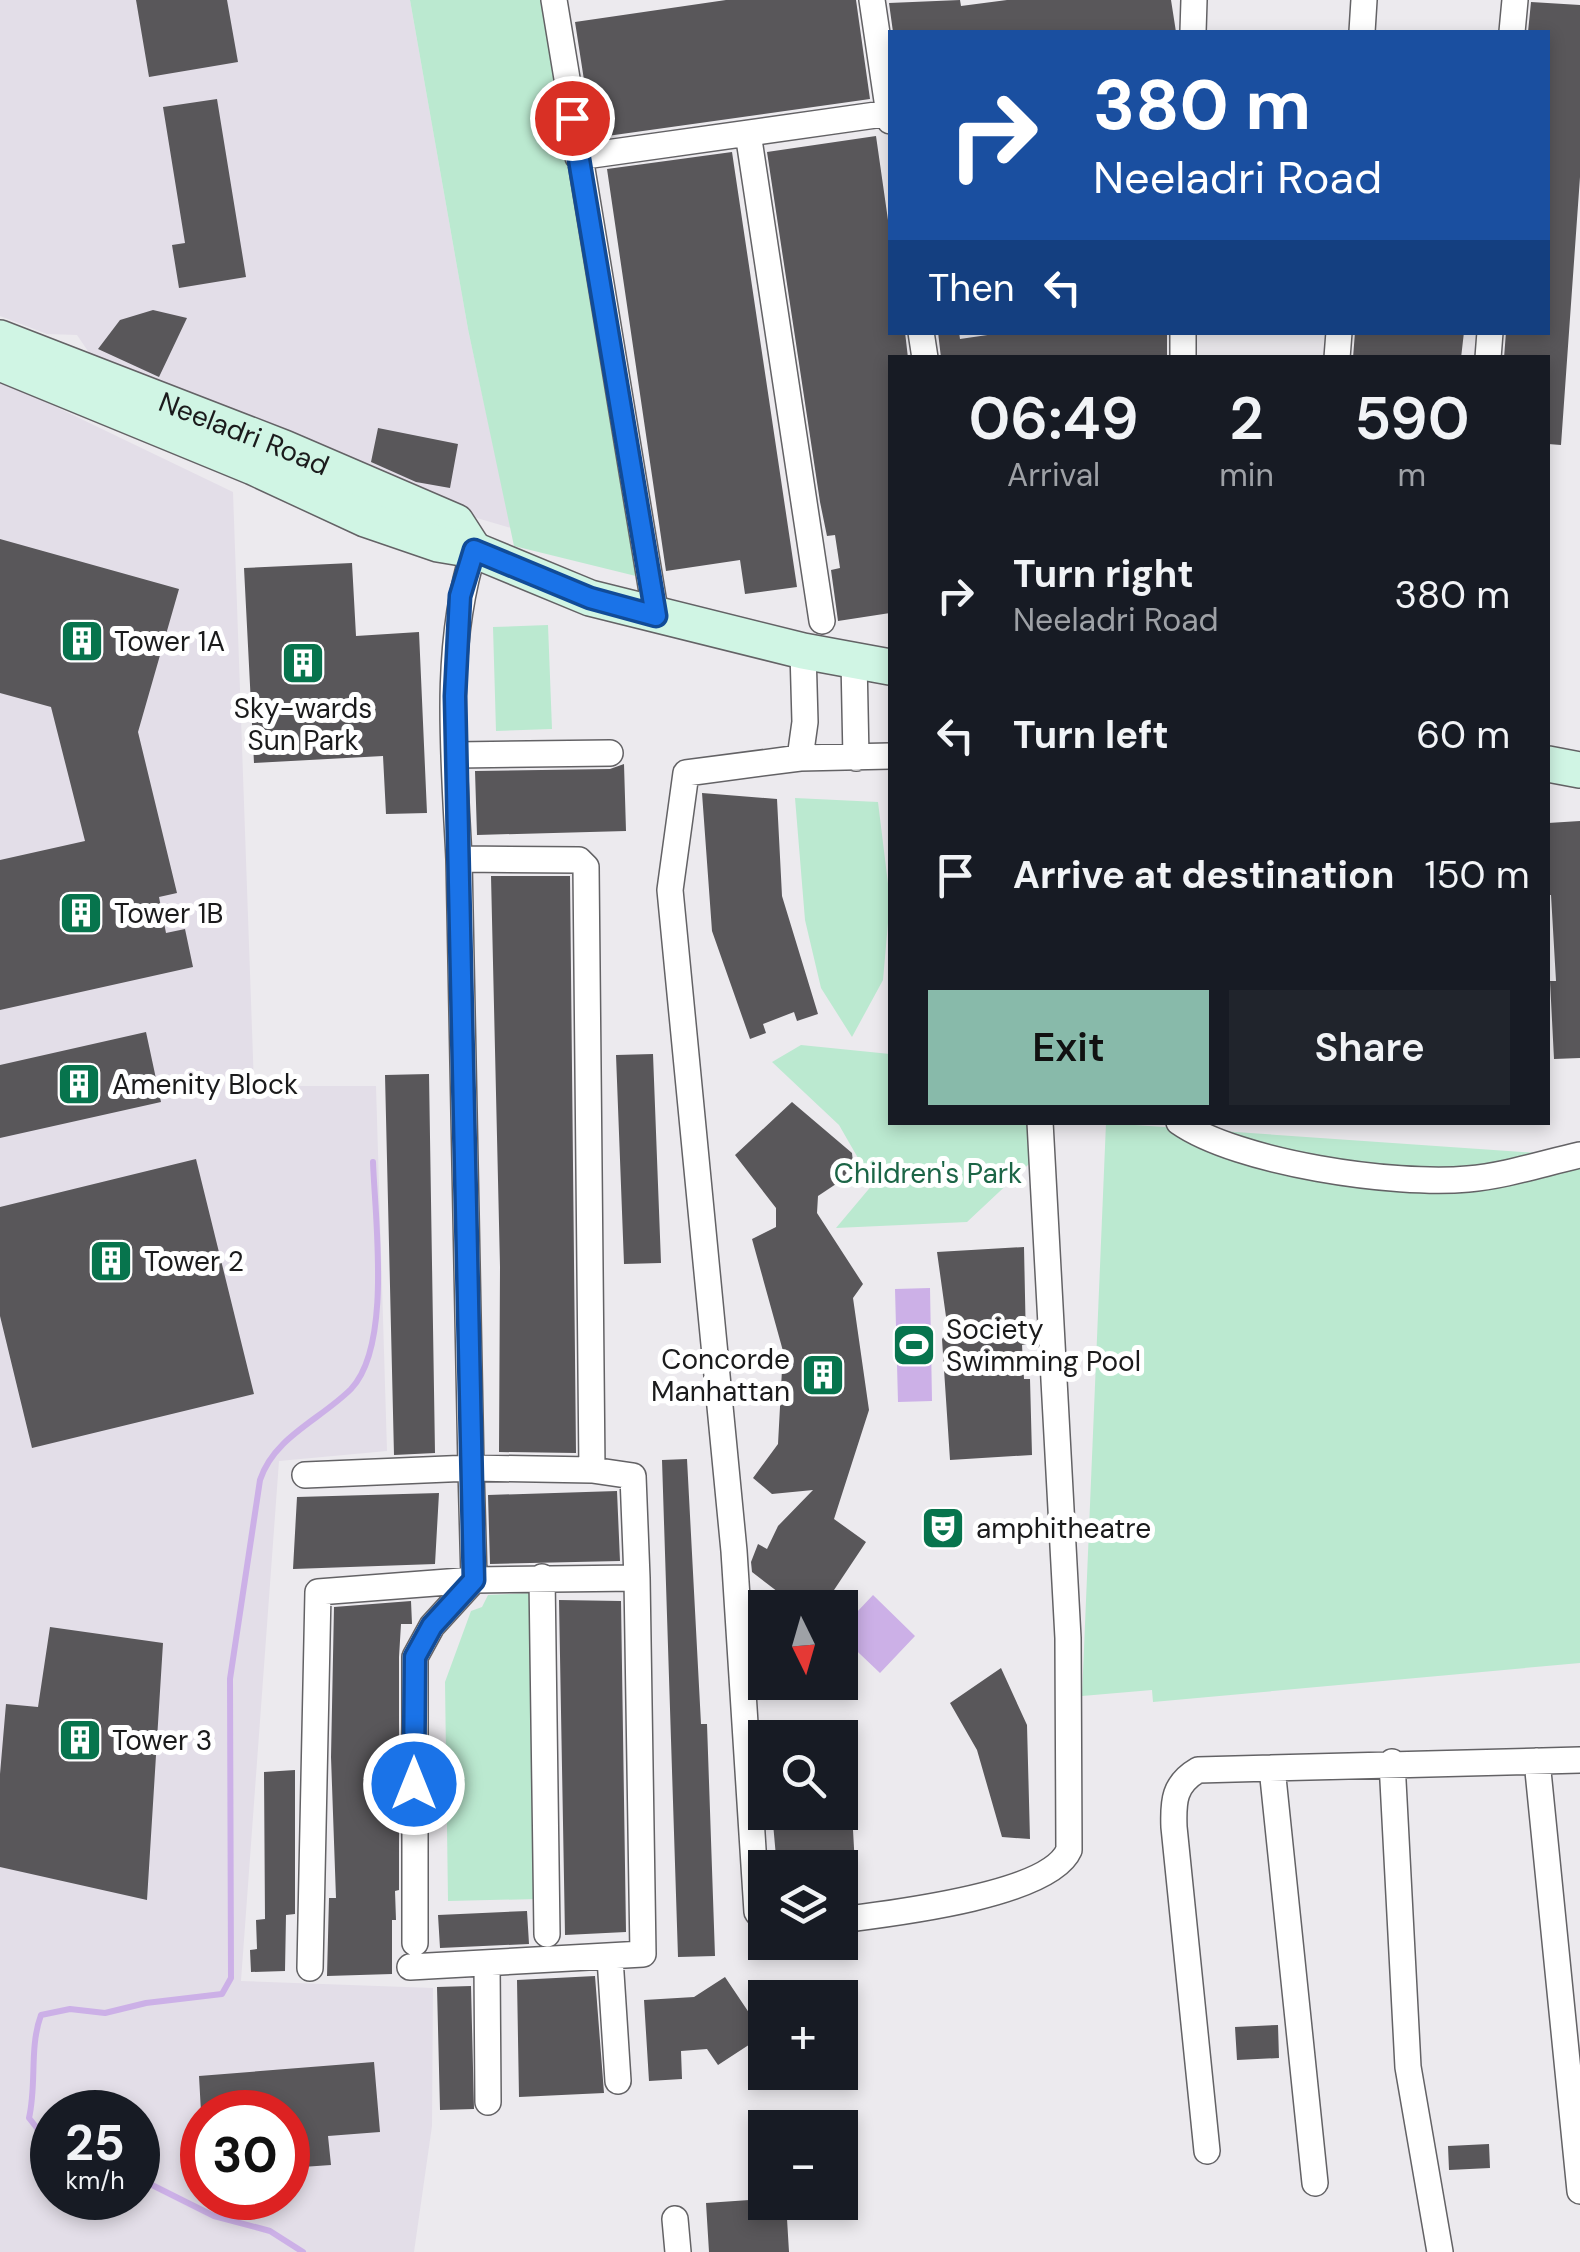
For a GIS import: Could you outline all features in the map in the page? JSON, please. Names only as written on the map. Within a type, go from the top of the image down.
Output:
[{"type":"main road","name":"Neeladri Road","points":[[0,338],[278,462]]},
{"type":"main road","name":"Neeladri Road","points":[[0,363],[456,522],[474,550],[590,598],[656,616],[813,636],[854,660],[888,667]]},
{"type":"main road","points":[[1550,764],[1580,770]]},
{"type":"street","points":[[872,0],[888,106]]},
{"type":"street","points":[[1193,30],[1194,0]]},
{"type":"street","points":[[1362,30],[1364,0]]},
{"type":"street","points":[[1512,30],[1515,0]]},
{"type":"street","points":[[561,1],[578,157],[656,616]]},
{"type":"street","points":[[578,157],[888,113]]},
{"type":"street","points":[[748,133],[813,636],[800,758]]},
{"type":"street","points":[[305,1475],[471,1468],[592,1470],[633,1476],[643,1951],[638,1956],[487,1964],[412,1955],[415,1657],[432,1626],[474,1580],[471,1468],[460,859],[456,755],[460,596],[474,550]]},
{"type":"street","points":[[854,660],[856,758]]},
{"type":"street","points":[[456,755],[610,752]]},
{"type":"street","points":[[753,1850],[734,1551],[670,890],[686,773],[800,758],[888,756]]},
{"type":"street","points":[[460,859],[579,860],[586,867],[592,1470]]},
{"type":"street","points":[[858,1918],[966,1903],[1060,1864],[1069,1850],[1068,1638],[1040,1125]]},
{"type":"street","points":[[1183,1125],[1206,1141],[1272,1159],[1385,1176],[1468,1180],[1580,1155]]},
{"type":"street","points":[[310,1968],[318,1592],[542,1577],[636,1578]]},
{"type":"street","points":[[542,1577],[547,1934]]},
{"type":"street","points":[[1207,2151],[1173,1806],[1184,1778],[1198,1770],[1580,1760]]},
{"type":"street","points":[[1537,1761],[1580,2191]]},
{"type":"street","points":[[1392,1762],[1408,2067],[1440,2252]]},
{"type":"street","points":[[1272,1768],[1315,2183]]},
{"type":"street","points":[[610,1958],[618,2081]]},
{"type":"street","points":[[487,1964],[488,2102]]},
{"type":"street","points":[[675,2220],[678,2252]]},
{"type":"shaded area","points":[[0,0],[410,0],[468,329],[511,528],[453,511],[92,357],[77,335],[47,334],[0,316]]},
{"type":"shaded area","points":[[0,380],[233,492],[254,1086],[376,1086],[387,1451],[279,1461],[241,1981],[433,1988],[432,2126],[414,2252],[0,2252]]},
{"type":"shaded area","name":"Society Swimming Pool","points":[[930,1288],[932,1401],[898,1402],[895,1289]]},
{"type":"shaded area","points":[[873,1595],[915,1636],[880,1673],[858,1652],[858,1611]]},
{"type":"green space","points":[[410,0],[554,0],[652,580],[514,546],[468,329]]},
{"type":"green space","points":[[548,625],[552,729],[496,731],[493,627]]},
{"type":"green space","points":[[795,798],[878,802],[888,884],[883,980],[852,1037],[821,988],[805,920]]},
{"type":"green space","name":"Children's Park","points":[[801,1045],[888,1054],[888,1125],[1029,1125],[1029,1164],[967,1222],[836,1228],[873,1184],[839,1125],[772,1062]]},
{"type":"green space","points":[[1106,1125],[1580,1156],[1580,1663],[1153,1702],[1152,1690],[1082,1696]]},
{"type":"green space","points":[[533,1593],[538,1899],[448,1901],[445,1682],[471,1611],[482,1607],[488,1595]]},
{"type":"building","points":[[136,0],[227,0],[238,62],[149,77]]},
{"type":"building","points":[[726,0],[856,0],[870,99],[593,138],[575,22]]},
{"type":"building","points":[[960,0],[961,6],[1007,0],[1171,0],[1176,30],[893,30],[889,3]]},
{"type":"building","points":[[1531,2],[1580,5],[1580,177],[1561,445],[1550,444],[1550,355],[1504,355],[1506,335],[1550,335],[1550,30],[1528,30]]},
{"type":"building","points":[[217,99],[246,277],[179,288],[172,245],[185,243],[163,107]]},
{"type":"building","points":[[876,136],[888,220],[888,335],[905,335],[908,355],[888,355],[888,613],[838,621],[831,570],[840,568],[835,535],[827,536],[820,502],[767,152]]},
{"type":"building","points":[[732,152],[797,587],[745,594],[740,560],[666,571],[607,169]]},
{"type":"building","points":[[153,310],[187,318],[159,377],[98,349],[120,320]]},
{"type":"building","points":[[938,335],[959,335],[960,339],[987,335],[1167,335],[1167,355],[941,355]]},
{"type":"building","points":[[1355,335],[1464,335],[1461,355],[1353,355]]},
{"type":"building","points":[[378,428],[458,444],[450,488],[416,482],[371,462]]},
{"type":"building","points":[[0,539],[179,589],[138,732],[177,893],[159,897],[166,933],[185,929],[193,967],[0,1010],[0,860],[85,841],[51,707],[0,693]]},
{"type":"building","name":"Sky-wards Sun Park","points":[[352,563],[356,636],[419,632],[427,813],[386,814],[383,756],[254,763],[244,568]]},
{"type":"building","points":[[624,764],[626,831],[477,835],[475,771],[610,769]]},
{"type":"building","points":[[702,793],[777,799],[782,896],[818,1014],[797,1021],[794,1012],[763,1024],[766,1033],[750,1039],[712,931]]},
{"type":"building","points":[[1580,821],[1580,1058],[1554,1059],[1550,981],[1556,981],[1550,823]]},
{"type":"building","points":[[491,876],[570,876],[576,1453],[499,1452],[500,1267]]},
{"type":"building","name":"Amenity Block","points":[[146,1032],[161,1102],[0,1138],[0,1065]]},
{"type":"building","points":[[653,1054],[661,1263],[624,1264],[616,1055]]},
{"type":"building","points":[[429,1074],[435,1453],[394,1455],[385,1075]]},
{"type":"building","name":"Concorde Manhattan","points":[[792,1102],[852,1153],[854,1172],[818,1196],[817,1213],[863,1284],[853,1298],[869,1410],[834,1519],[866,1542],[834,1590],[776,1590],[752,1572],[751,1562],[758,1544],[767,1549],[778,1526],[813,1490],[772,1494],[753,1478],[778,1444],[783,1351],[752,1239],[776,1227],[776,1208],[735,1155]]},
{"type":"building","name":"Tower 2","points":[[196,1159],[254,1394],[32,1448],[0,1316],[0,1207]]},
{"type":"building","points":[[1024,1247],[1026,1344],[1022,1345],[1024,1379],[1030,1379],[1032,1455],[950,1460],[942,1339],[948,1331],[937,1252]]},
{"type":"building","points":[[687,1459],[701,1724],[707,1724],[715,1956],[678,1957],[662,1460]]},
{"type":"building","points":[[617,1491],[620,1561],[490,1564],[488,1495]]},
{"type":"building","points":[[439,1493],[435,1564],[293,1569],[297,1497]]},
{"type":"building","points":[[559,1600],[621,1601],[626,1932],[565,1935]]},
{"type":"building","points":[[411,1601],[412,1624],[401,1624],[399,1657],[399,1890],[395,1891],[396,1920],[392,1920],[392,1974],[327,1976],[329,1898],[336,1898],[331,1757],[334,1607]]},
{"type":"building","name":"Tower 3","points":[[50,1627],[163,1643],[147,1900],[0,1867],[0,1774],[6,1704],[38,1707]]},
{"type":"building","points":[[1001,1668],[1027,1725],[1030,1839],[1002,1837],[977,1750],[950,1703]]},
{"type":"building","points":[[295,1770],[295,1914],[286,1915],[285,1971],[251,1972],[250,1950],[257,1949],[256,1920],[265,1919],[264,1772]]},
{"type":"building","points":[[774,1830],[853,1830],[854,1850],[775,1850]]},
{"type":"building","points":[[527,1911],[529,1944],[440,1948],[438,1915]]},
{"type":"building","points":[[595,1976],[604,2093],[519,2097],[517,1980]]},
{"type":"building","points":[[725,1977],[748,2011],[748,2045],[718,2065],[707,2049],[681,2051],[682,2079],[649,2081],[644,2000],[694,1997]]},
{"type":"building","points":[[471,1986],[474,2109],[440,2110],[437,1987]]},
{"type":"building","points":[[1278,2025],[1279,2058],[1237,2060],[1235,2027]]},
{"type":"building","points":[[374,2062],[380,2132],[328,2136],[331,2165],[310,2166],[310,2090],[200,2090],[199,2076]]},
{"type":"building","points":[[1489,2144],[1490,2168],[1449,2170],[1448,2146]]},
{"type":"building","points":[[748,2200],[748,2220],[787,2220],[789,2252],[709,2252],[706,2203]]},
{"type":"waterway","points":[[33,2090],[35,2040],[41,2015],[70,2009],[105,2013],[146,2003],[222,1994],[231,1978],[230,1679],[260,1480],[287,1440],[351,1389],[364,1369],[377,1313],[373,1162]]},
{"type":"waterway","points":[[30,2112],[30,2119]]},
{"type":"waterway","points":[[160,2189],[214,2216],[270,2231],[303,2252]]},
{"type":"place","name":"Tower 1A","points":[[82,641]]},
{"type":"place","name":"Sky-wards Sun Park","points":[[303,663]]},
{"type":"place","name":"Tower 1B","points":[[81,913]]},
{"type":"place","name":"Amenity Block","points":[[79,1084]]},
{"type":"place","name":"Tower 2","points":[[111,1261]]},
{"type":"place","name":"Society Swimming Pool","points":[[914,1345]]},
{"type":"place","name":"Concorde Manhattan","points":[[823,1375]]},
{"type":"place","name":"amphitheatre","points":[[943,1528]]},
{"type":"place","name":"Tower 3","points":[[80,1740]]},
{"type":"route","points":[[414,1784],[415,1657],[432,1626],[474,1580],[455,696],[460,596],[474,550],[590,598],[656,616],[572,118]]}]
